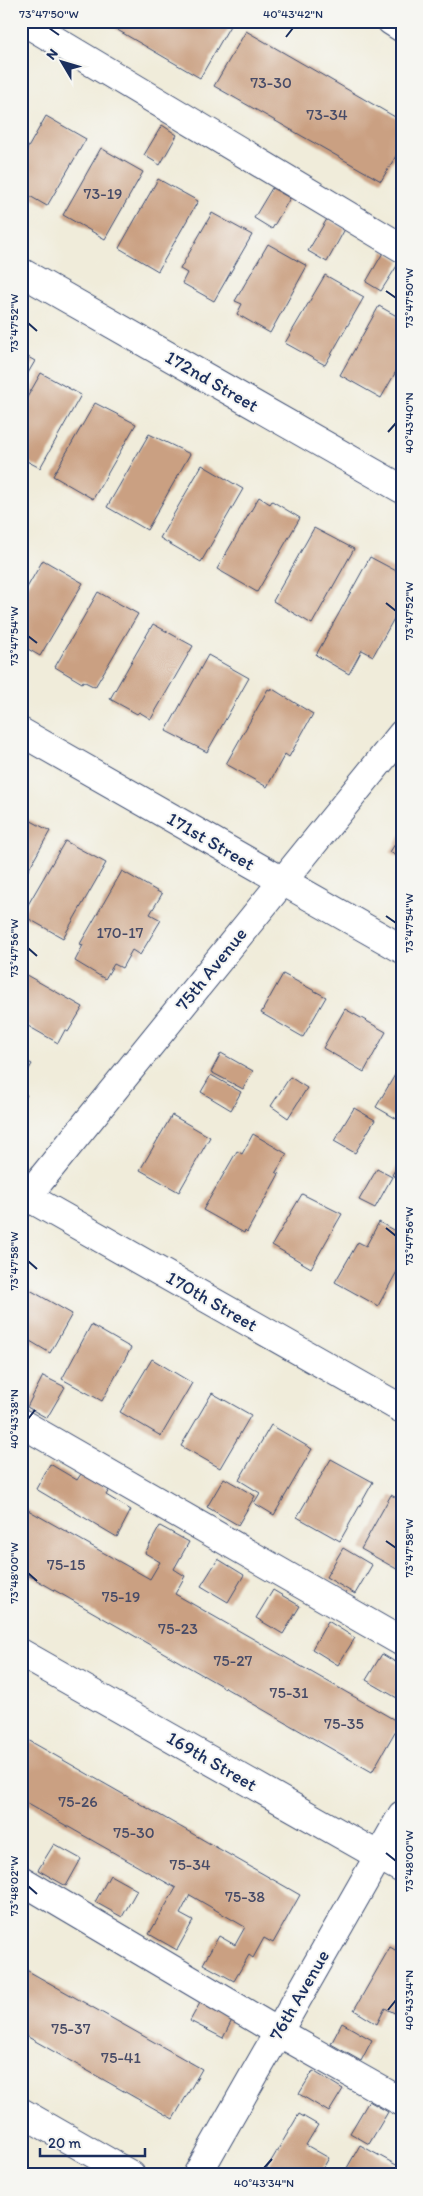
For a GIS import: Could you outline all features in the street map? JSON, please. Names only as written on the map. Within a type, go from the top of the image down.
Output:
[{"type":"street","points":[[22,21],[402,248]]},
{"type":"street","points":[[391,21],[402,28]]},
{"type":"street","name":"172nd Street","points":[[21,272],[402,489]]},
{"type":"street","name":"171st Street","points":[[21,732],[402,949]]},
{"type":"street","name":"75th Avenue","points":[[23,1198],[402,734]]},
{"type":"street","name":"170th Street","points":[[23,1198],[402,1409]]},
{"type":"street","points":[[21,1423],[402,1642]]},
{"type":"street","name":"169th Street","points":[[21,1653],[402,1869]]},
{"type":"street","name":"76th Avenue","points":[[197,2175],[402,1815]]},
{"type":"street","points":[[21,1880],[278,2032],[402,2102]]},
{"type":"street","points":[[21,2112],[131,2175]]},
{"type":"building","points":[[102,21],[227,21],[231,24],[200,78]]},
{"type":"building","points":[[246,31],[402,121],[402,146],[381,181],[214,86]]},
{"type":"building","points":[[46,116],[86,139],[47,206],[21,191],[21,160]]},
{"type":"building","points":[[162,125],[177,135],[160,165],[144,155]]},
{"type":"building","points":[[101,148],[143,172],[105,239],[63,215]]},
{"type":"building","points":[[158,179],[198,201],[158,271],[119,248]]},
{"type":"building","points":[[402,179],[402,193],[396,189]]},
{"type":"building","points":[[272,188],[290,198],[272,229],[254,218]]},
{"type":"building","points":[[212,213],[252,235],[214,301],[182,283],[187,273],[180,269]]},
{"type":"building","points":[[327,219],[345,229],[327,262],[308,251]]},
{"type":"building","points":[[268,244],[307,266],[270,333],[237,314],[242,304],[235,301]]},
{"type":"building","points":[[384,251],[400,261],[381,291],[366,282]]},
{"type":"building","points":[[325,275],[364,297],[325,365],[285,343]]},
{"type":"building","points":[[379,306],[402,319],[402,361],[381,398],[340,375]]},
{"type":"building","points":[[21,353],[35,361],[21,385]]},
{"type":"building","points":[[41,373],[81,395],[40,468],[21,458],[21,408]]},
{"type":"building","points":[[95,403],[136,424],[93,499],[53,476]]},
{"type":"building","points":[[149,434],[190,454],[147,530],[107,507]]},
{"type":"building","points":[[202,465],[243,489],[201,562],[160,538]]},
{"type":"building","points":[[259,497],[270,504],[272,501],[300,518],[257,592],[217,569]]},
{"type":"building","points":[[314,528],[354,549],[312,624],[273,601]]},
{"type":"building","points":[[370,557],[402,574],[402,600],[394,614],[396,615],[373,656],[362,650],[349,674],[316,655]]},
{"type":"building","points":[[43,560],[83,583],[40,656],[28,649],[26,651],[21,648],[21,598]]},
{"type":"building","points":[[98,592],[138,614],[95,687],[83,681],[82,683],[55,667]]},
{"type":"building","points":[[153,624],[193,646],[151,719],[139,712],[137,714],[110,699]]},
{"type":"building","points":[[208,655],[249,678],[207,752],[166,731]]},
{"type":"building","points":[[271,688],[313,714],[289,757],[285,754],[267,787],[226,764],[268,689],[270,690]]},
{"type":"building","points":[[21,817],[50,831],[21,883]]},
{"type":"building","points":[[402,833],[402,859],[390,852]]},
{"type":"building","points":[[65,841],[106,863],[63,938],[22,915]]},
{"type":"building","points":[[122,871],[162,894],[150,914],[161,920],[140,955],[132,950],[122,968],[114,964],[105,979],[75,961],[83,945],[80,944]]},
{"type":"building","points":[[21,972],[83,1007],[68,1032],[65,1030],[58,1043],[21,1022]]},
{"type":"building","points":[[283,974],[326,997],[303,1037],[261,1013]]},
{"type":"building","points":[[345,1009],[386,1032],[364,1072],[323,1048]]},
{"type":"building","points":[[221,1053],[253,1071],[243,1089],[211,1072]]},
{"type":"building","points":[[21,1058],[32,1064],[21,1083]]},
{"type":"building","points":[[402,1063],[402,1122],[376,1107]]},
{"type":"building","points":[[211,1075],[241,1092],[231,1110],[201,1092]]},
{"type":"building","points":[[290,1077],[307,1088],[288,1118],[271,1106]]},
{"type":"building","points":[[21,1092],[27,1095],[21,1105]]},
{"type":"building","points":[[354,1108],[375,1120],[355,1153],[334,1141]]},
{"type":"building","points":[[172,1115],[210,1137],[179,1192],[140,1170]]},
{"type":"building","points":[[253,1134],[287,1154],[276,1172],[279,1174],[247,1232],[245,1230],[244,1233],[203,1210],[237,1151],[242,1154]]},
{"type":"building","points":[[402,1158],[402,1180],[392,1175]]},
{"type":"building","points":[[377,1169],[392,1177],[375,1208],[359,1200]]},
{"type":"building","points":[[302,1194],[342,1214],[311,1268],[272,1245]]},
{"type":"building","points":[[379,1222],[402,1235],[402,1256],[397,1264],[400,1266],[378,1306],[335,1282],[358,1242],[366,1246]]},
{"type":"building","points":[[30,1290],[72,1314],[50,1353],[30,1341],[21,1357],[21,1305]]},
{"type":"building","points":[[91,1325],[131,1348],[102,1401],[62,1379]]},
{"type":"building","points":[[152,1359],[192,1383],[161,1436],[120,1412]]},
{"type":"building","points":[[43,1376],[65,1387],[47,1418],[27,1407]]},
{"type":"building","points":[[212,1393],[251,1415],[220,1468],[181,1446]]},
{"type":"building","points":[[271,1425],[312,1449],[274,1515],[254,1503],[260,1493],[239,1480]]},
{"type":"building","points":[[331,1459],[373,1482],[340,1541],[297,1517]]},
{"type":"building","points":[[50,1464],[77,1480],[81,1474],[109,1490],[106,1495],[131,1510],[117,1537],[36,1489]]},
{"type":"building","points":[[224,1478],[255,1496],[238,1525],[207,1507]]},
{"type":"building","points":[[391,1495],[402,1501],[402,1572],[361,1549]]},
{"type":"building","points":[[21,1506],[150,1579],[160,1562],[145,1553],[160,1526],[189,1542],[174,1569],[185,1576],[175,1594],[400,1723],[372,1772],[21,1571]]},
{"type":"building","points":[[343,1548],[372,1565],[355,1594],[326,1577]]},
{"type":"building","points":[[218,1559],[244,1575],[228,1602],[201,1586]]},
{"type":"building","points":[[273,1590],[300,1606],[283,1634],[256,1618]]},
{"type":"building","points":[[328,1621],[355,1638],[338,1665],[312,1649]]},
{"type":"building","points":[[382,1654],[402,1666],[402,1690],[397,1698],[366,1680]]},
{"type":"building","points":[[21,1736],[300,1895],[273,1943],[264,1938],[253,1958],[249,1955],[234,1981],[203,1964],[219,1936],[235,1945],[245,1927],[190,1895],[180,1914],[193,1921],[177,1950],[149,1934],[176,1888],[21,1800]]},
{"type":"building","points":[[54,1844],[81,1859],[66,1886],[38,1870]]},
{"type":"building","points":[[110,1875],[137,1890],[122,1917],[95,1902]]},
{"type":"building","points":[[390,1947],[402,1954],[402,2017],[385,2008],[377,2024],[354,2010]]},
{"type":"building","points":[[21,1967],[202,2069],[173,2119],[21,2033]]},
{"type":"building","points":[[200,2003],[232,2020],[223,2038],[190,2021]]},
{"type":"building","points":[[342,2023],[372,2040],[361,2061],[331,2044]]},
{"type":"building","points":[[313,2071],[343,2089],[329,2112],[299,2094]]},
{"type":"building","points":[[369,2101],[388,2112],[369,2144],[350,2133]]},
{"type":"building","points":[[299,2114],[318,2125],[306,2145],[329,2158],[319,2175],[267,2175],[264,2173]]},
{"type":"building","points":[[360,2145],[400,2167],[395,2175],[343,2175]]}]
